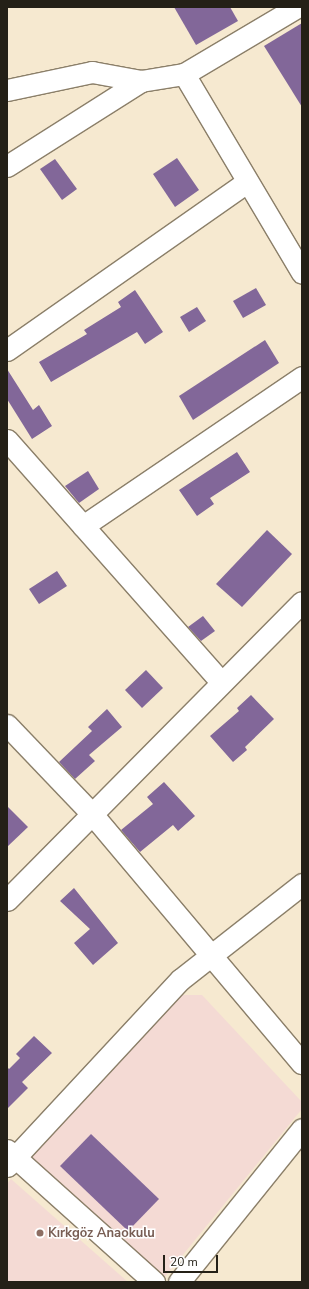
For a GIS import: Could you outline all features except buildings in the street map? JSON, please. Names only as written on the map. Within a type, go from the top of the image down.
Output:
[{"type":"street","points":[[7,90],[92,72],[141,81],[184,74],[297,7]]},
{"type":"street","points":[[184,74],[302,273]]},
{"type":"street","points":[[7,166],[141,81]]},
{"type":"street","points":[[7,350],[247,182]]},
{"type":"street","points":[[83,526],[302,377]]},
{"type":"street","points":[[10,449],[83,526],[221,682]]},
{"type":"street","points":[[7,900],[221,682],[302,602]]},
{"type":"street","points":[[7,725],[92,814],[302,1063]]},
{"type":"street","points":[[154,1282],[10,1157],[181,979],[302,884]]},
{"type":"street","points":[[179,1282],[302,1129]]},
{"type":"shaded area","points":[[181,995],[202,995],[302,1102],[302,1109],[164,1278],[26,1158]]},
{"type":"shaded area","name":"Kırkgöz Anaokulu","points":[[11,1179],[128,1282],[7,1282],[7,1184]]},
{"type":"place","name":"Kırkgöz Anaokulu","points":[[40,1233]]}]
